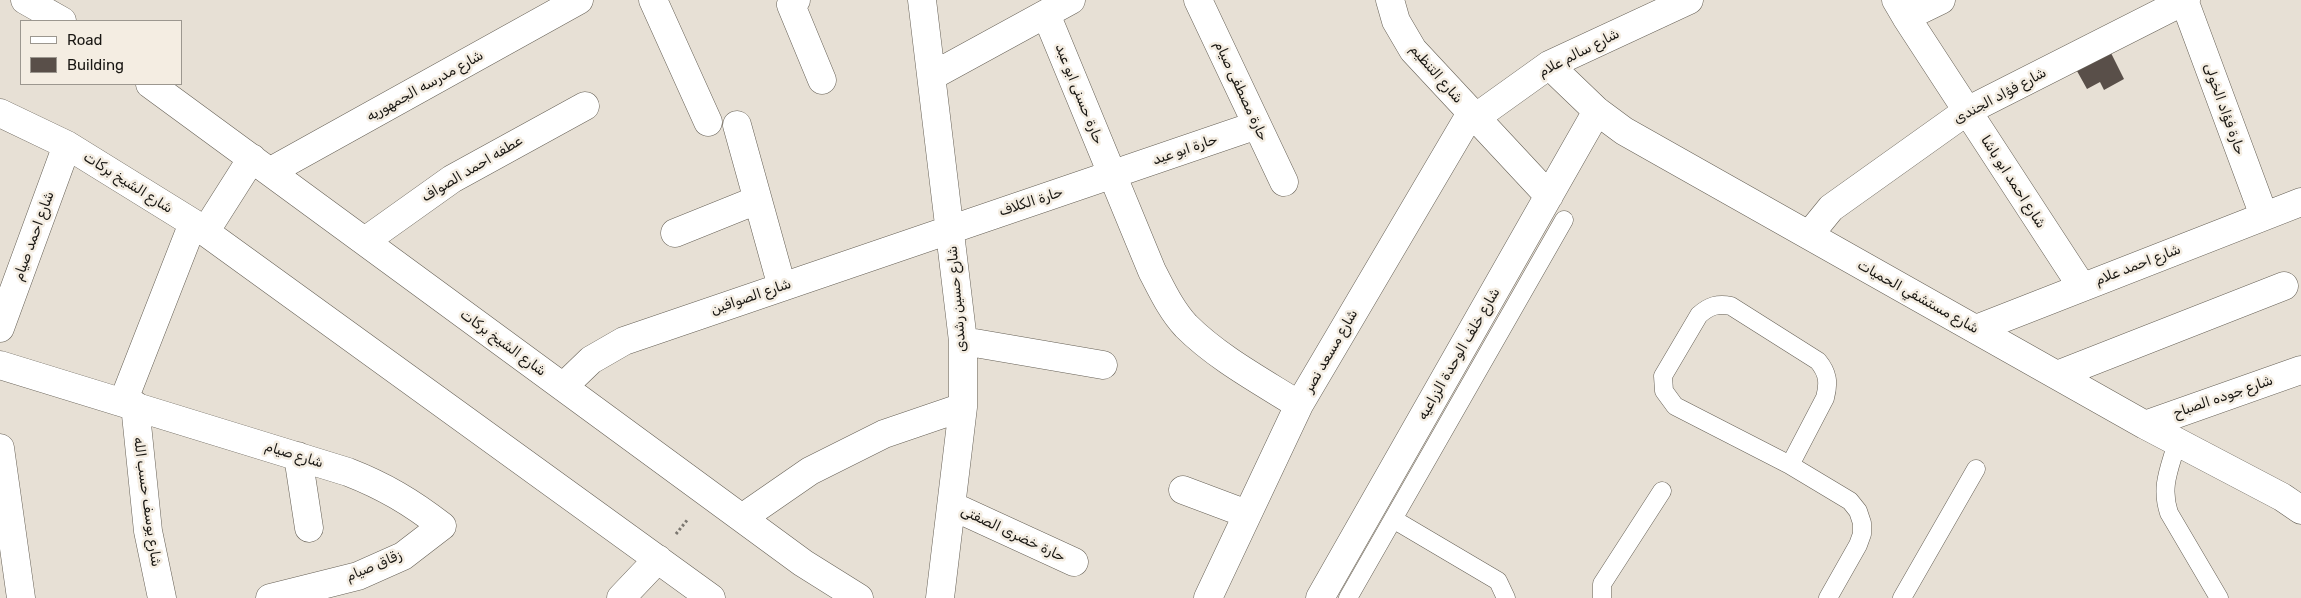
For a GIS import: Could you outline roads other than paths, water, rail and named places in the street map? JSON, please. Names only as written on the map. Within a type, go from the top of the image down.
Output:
[{"type":"street","points":[[25,0],[60,20]]},
{"type":"street","name":"شارع مدرسه الجمهوريه","points":[[262,165],[579,0]]},
{"type":"street","points":[[653,0],[708,122]]},
{"type":"street","points":[[796,0],[791,6],[822,80]]},
{"type":"street","name":"شارع حسين رشدى","points":[[922,0],[963,341],[963,407],[940,598]]},
{"type":"street","points":[[932,76],[1071,0]]},
{"type":"street","name":"حارة مصطفى صيام","points":[[1198,0],[1284,182]]},
{"type":"street","name":"شارع التنظيم","points":[[1390,0],[1396,21],[1413,50],[1549,196]]},
{"type":"street","name":"شارع سالم علام","points":[[1473,116],[1549,65],[1689,0]]},
{"type":"street","points":[[1901,9],[1941,0]]},
{"type":"street","name":"شارع فؤاد الجندى","points":[[1810,236],[1831,208],[1967,111],[2185,0]]},
{"type":"street","name":"حارة فؤاد الخولى","points":[[2185,0],[2264,216]]},
{"type":"street","name":"شارع احمد ابو باشا","points":[[1901,9],[2082,287]]},
{"type":"street","name":"حارة حسنى ابو عبد","points":[[1046,14],[1152,271],[1166,300],[1186,325],[1209,347],[1299,405]]},
{"type":"street","name":"شارع مستشفي الحميات","points":[[1549,65],[1597,111],[1624,131],[2144,424],[2282,497],[2301,510]]},
{"type":"street","name":"شارع الشيخ بركات","points":[[151,85],[803,563],[859,598]]},
{"type":"street","name":"عطفه احمد الصواف","points":[[365,241],[452,178],[585,106]]},
{"type":"street","name":"شارع خلف الوحدة الزراعيه","points":[[1320,598],[1597,111]]},
{"type":"street","name":"شارع الشيخ بركات","points":[[0,113],[67,145],[199,227],[711,598]]},
{"type":"street","name":"شارع مسعد نصر","points":[[1208,598],[1299,405],[1473,116]]},
{"type":"street","points":[[737,125],[782,287]]},
{"type":"street","name":"حارة ابو عيد","points":[[1112,175],[1257,125]]},
{"type":"street","name":"شارع احمد صيام","points":[[0,328],[67,145]]},
{"type":"street","name":"شارع يوسف حسب الله","points":[[162,598],[148,531],[129,403],[199,227],[262,165]]},
{"type":"street","name":"حارة الكلاف","points":[[950,228],[1112,175]]},
{"type":"street","points":[[675,233],[757,200]]},
{"type":"street","name":"شارع احمد علام","points":[[1976,329],[2301,202]]},
{"type":"street","name":"شارع الصوافين","points":[[563,387],[591,360],[624,341],[950,228]]},
{"type":"street","points":[[2057,375],[2284,286]]},
{"type":"street","points":[[963,341],[1103,365]]},
{"type":"street","name":"شارع صيام","points":[[0,365],[129,403],[348,472],[382,485],[413,504],[442,526]]},
{"type":"street","name":"شارع جوده الصباح","points":[[2144,424],[2301,370]]},
{"type":"street","points":[[742,518],[810,471],[884,434],[963,407]]},
{"type":"street","points":[[0,448],[15,597]]},
{"type":"street","points":[[298,456],[309,528]]},
{"type":"street","points":[[1183,490],[1247,514]]},
{"type":"street","name":"حارة خضرى الصفتى","points":[[952,506],[1074,562]]},
{"type":"street","name":"زقاق صيام","points":[[270,598],[358,576],[403,556],[442,526]]},
{"type":"street","points":[[621,598],[658,559]]},
{"type":"lane","points":[[1348,598],[1564,220]]},
{"type":"lane","points":[[1790,465],[1825,398],[1828,386],[1823,367],[1818,361],[1731,306],[1714,305],[1706,308],[1699,315],[1663,376],[1664,392],[1675,406],[1790,465],[1850,501],[1858,511],[1862,523],[1862,534],[1858,545],[1828,598]]},
{"type":"lane","points":[[2178,442],[2164,489],[2165,501],[2175,523],[2219,598]]},
{"type":"lane","points":[[1902,598],[1976,470]]},
{"type":"lane","points":[[1602,598],[1602,584],[1662,492]]},
{"type":"lane","points":[[1393,519],[1498,581],[1506,598]]}]
